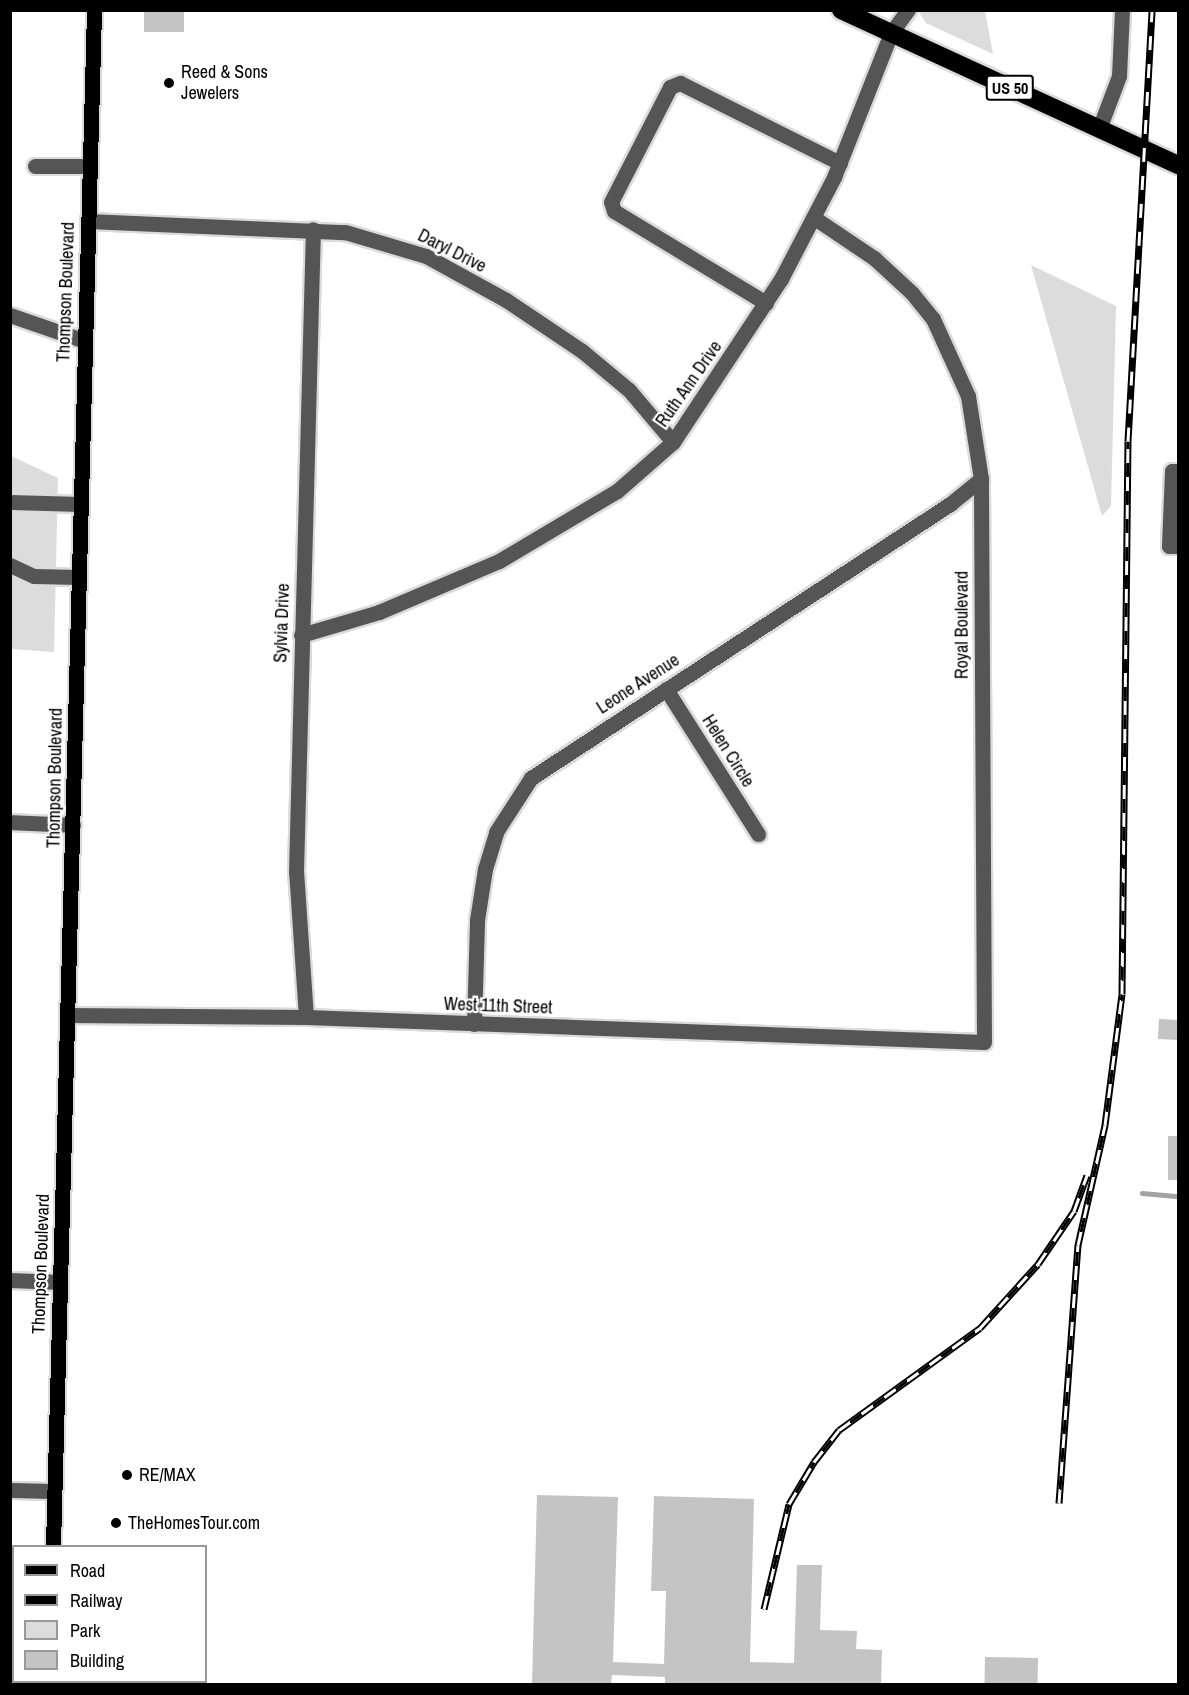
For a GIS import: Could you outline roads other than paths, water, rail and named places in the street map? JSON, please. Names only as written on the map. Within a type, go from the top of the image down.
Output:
[{"type":"highway","name":"US 50","points":[[841,10],[1179,165]]},
{"type":"main road","name":"Thompson Boulevard","points":[[53,1545],[94,10]]},
{"type":"street","name":"Ruth Ann Drive","points":[[301,635],[379,612],[499,561],[617,491],[673,442],[766,303],[813,217],[840,162],[891,33],[908,10]]},
{"type":"street","points":[[1100,129],[1119,76],[1122,10]]},
{"type":"street","points":[[766,303],[615,211],[611,202],[670,87],[680,83],[840,162]]},
{"type":"street","points":[[35,166],[90,166]]},
{"type":"street","name":"Royal Boulevard","points":[[813,217],[874,258],[933,319],[968,396],[981,479],[984,1042],[927,1040]]},
{"type":"street","name":"Daryl Drive","points":[[88,221],[313,229],[380,239],[417,252],[506,300],[582,351],[629,390],[673,442]]},
{"type":"street","name":"Sylvia Drive","points":[[306,1017],[296,872],[313,229]]},
{"type":"street","points":[[10,315],[85,341]]},
{"type":"street","points":[[1179,471],[1172,471],[1169,546],[1179,546]]},
{"type":"street","name":"Leone Avenue","points":[[474,1024],[477,920],[496,832],[511,803],[531,778],[950,504],[981,479]]},
{"type":"street","points":[[10,502],[81,504]]},
{"type":"street","points":[[10,565],[34,576],[79,577]]},
{"type":"street","name":"Helen Circle","points":[[666,689],[758,834]]},
{"type":"street","points":[[10,822],[73,825]]},
{"type":"street","name":"West 11th Street","points":[[67,1015],[306,1017],[927,1040]]},
{"type":"street","points":[[10,1280],[60,1282]]},
{"type":"street","points":[[10,1491],[54,1491]]},
{"type":"waterway","points":[[1142,1193],[1178,1196]]},
{"type":"railway","points":[[1059,1503],[1078,1245],[1105,1125],[1122,994],[1128,441],[1152,10]]},
{"type":"railway","points":[[764,1609],[789,1504],[814,1462],[839,1430],[980,1328],[1038,1264],[1074,1211],[1087,1175]]},
{"type":"place","name":"Reed & Sons Jewelers","points":[[169,83]]},
{"type":"place","name":"RE/MAX","points":[[127,1475]]},
{"type":"place","name":"TheHomesTour.com","points":[[116,1523]]}]
